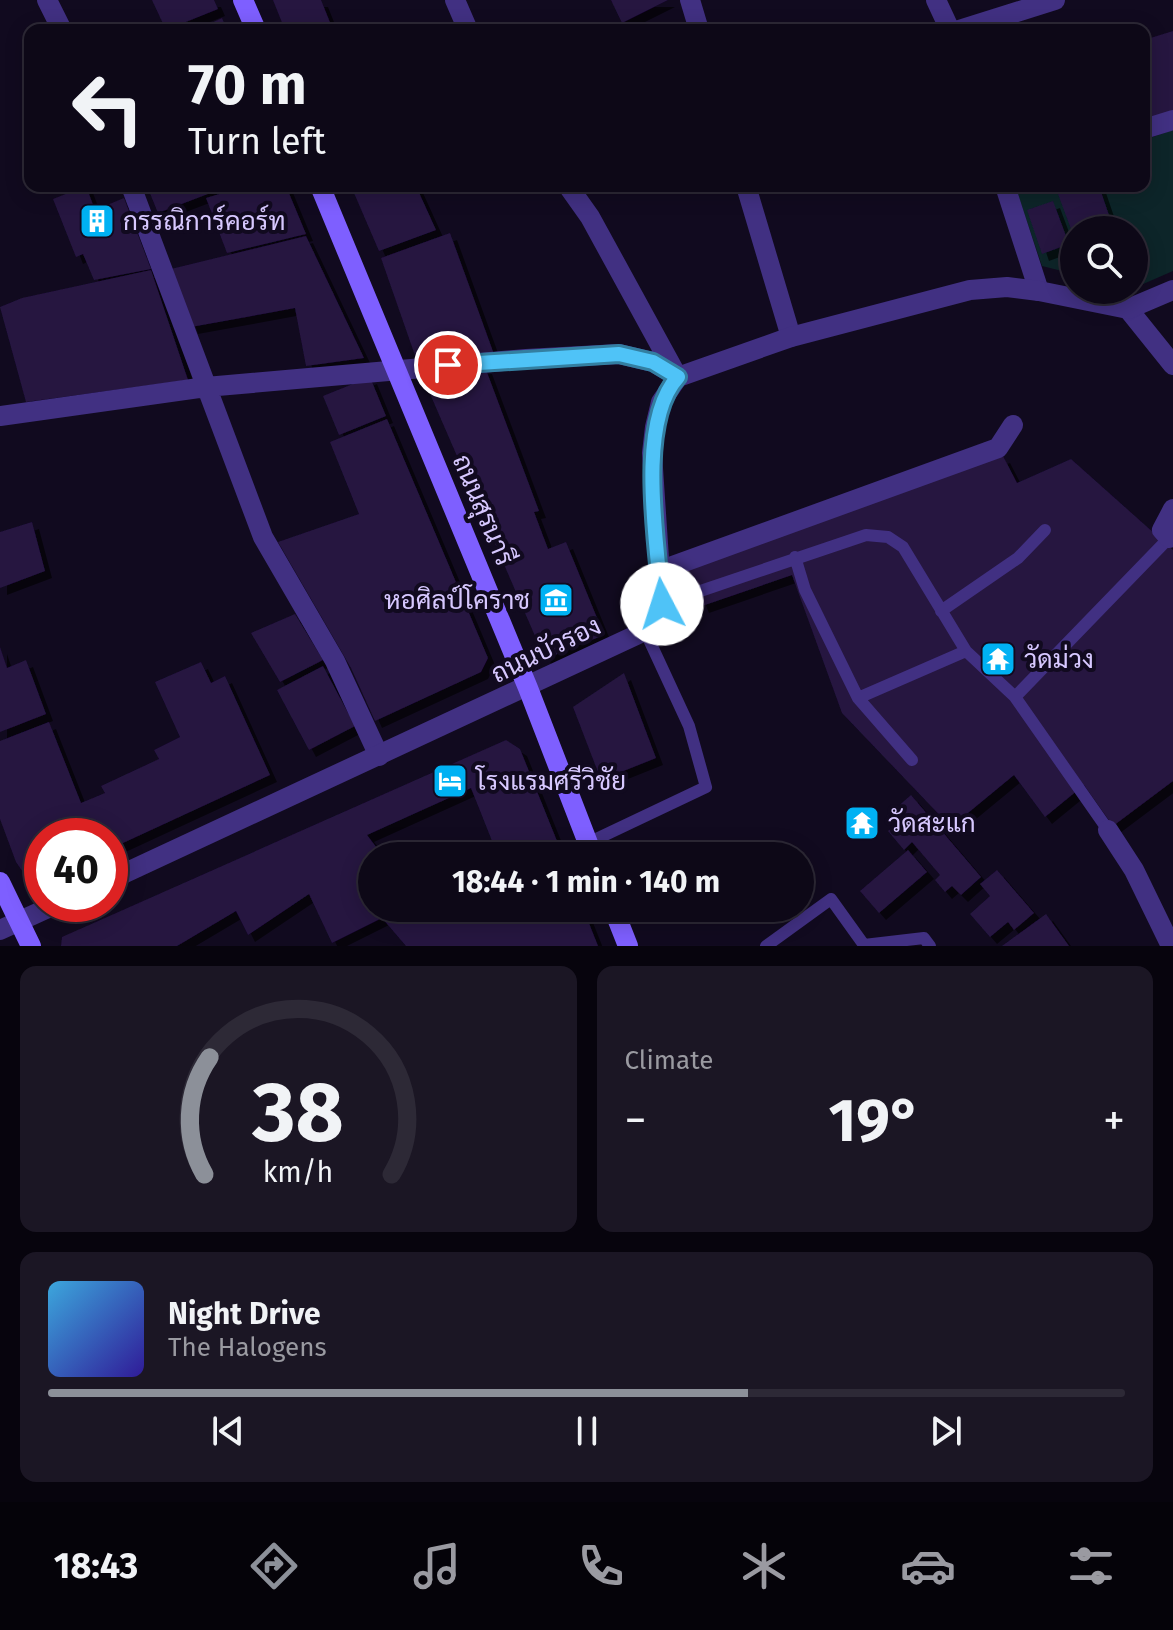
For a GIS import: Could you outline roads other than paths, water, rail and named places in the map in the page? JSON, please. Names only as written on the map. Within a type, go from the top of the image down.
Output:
[{"type":"main road","points":[[243,0],[253,24]]},
{"type":"main road","name":"ถนนสุรนารี","points":[[322,192],[528,688],[587,842]]},
{"type":"main road","points":[[0,882],[9,926],[31,946]]},
{"type":"main road","points":[[619,922],[628,946]]},
{"type":"street","points":[[47,0],[59,24]]},
{"type":"street","points":[[455,0],[465,24]]},
{"type":"street","points":[[690,0],[697,24]]},
{"type":"street","points":[[936,0],[947,24]]},
{"type":"street","points":[[978,24],[1055,0]]},
{"type":"street","points":[[1150,127],[1173,120]]},
{"type":"street","points":[[133,192],[263,537],[335,661],[379,756]]},
{"type":"street","points":[[572,192],[590,217],[678,377]]},
{"type":"street","points":[[748,192],[791,337]]},
{"type":"street","points":[[1007,192],[1039,291]]},
{"type":"street","points":[[645,631],[662,604],[652,453],[655,427],[661,402],[678,377],[791,337],[970,290],[1007,287],[1128,309],[1173,290]]},
{"type":"street","points":[[1128,309],[1173,365]]},
{"type":"street","points":[[0,416],[206,387],[619,354],[653,362],[678,377]]},
{"type":"street","points":[[659,571],[998,448],[1013,425]]},
{"type":"street","points":[[1169,538],[1162,530],[1173,509]]},
{"type":"street","name":"ถนนบัวรอง","points":[[128,872],[645,631]]},
{"type":"street","points":[[1108,830],[1134,870],[1171,946]]},
{"type":"lane","points":[[941,611],[1018,558],[1045,530]]},
{"type":"lane","points":[[662,604],[866,535],[888,537],[903,547],[966,651],[1015,697],[1108,830]]},
{"type":"lane","points":[[1015,697],[1169,538]]},
{"type":"lane","points":[[795,557],[805,590],[858,698],[912,760]]},
{"type":"lane","points":[[603,842],[706,787],[689,726],[645,631]]},
{"type":"lane","points":[[858,698],[966,651]]},
{"type":"lane","points":[[766,946],[831,899],[864,945],[924,938],[930,946]]},
{"type":"place","name":"กรรณิการ์คอร์ท","points":[[97,221]]},
{"type":"place","name":"หอศิลป์โคราช","points":[[556,600]]},
{"type":"place","name":"วัดม่วง","points":[[998,659]]},
{"type":"place","name":"โรงแรมศรีวิชัย","points":[[450,781]]},
{"type":"place","name":"วัดสะแก","points":[[862,823]]}]
